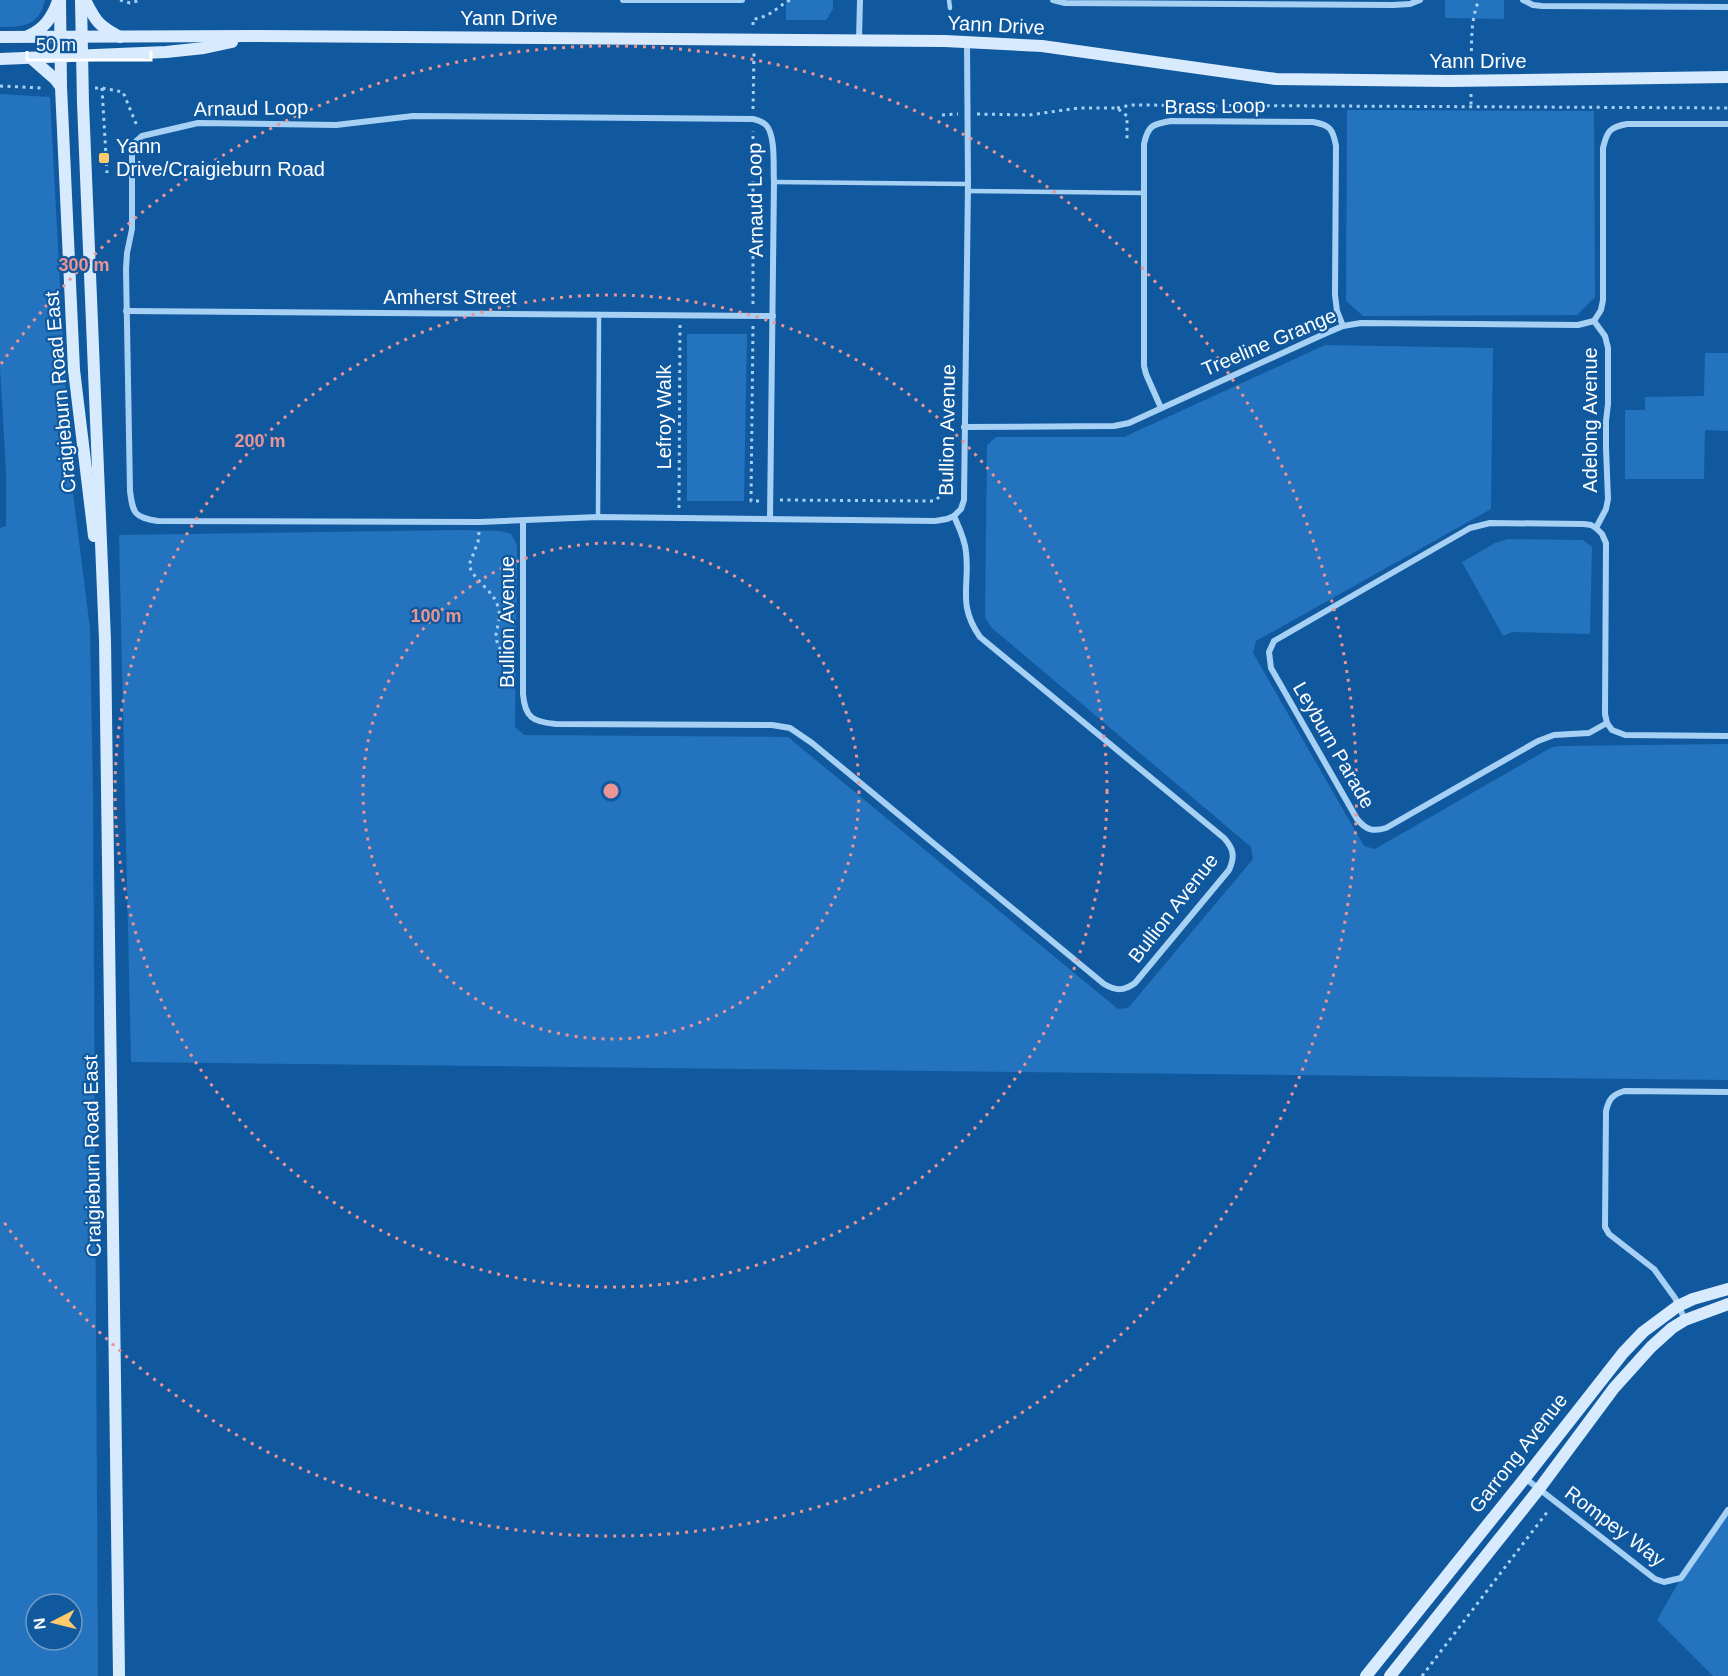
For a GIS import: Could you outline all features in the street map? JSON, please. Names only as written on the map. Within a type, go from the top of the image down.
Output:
[{"type":"street","name":"Craigieburn Road East","points":[[59,0],[74,370],[105,636]]},
{"type":"street","points":[[24,38],[42,28],[54,13],[59,0]]},
{"type":"street","name":"Craigieburn Road East","points":[[83,0],[83,86],[105,636],[119,1676]]},
{"type":"street","points":[[83,0],[102,28],[121,37]]},
{"type":"street","points":[[623,0],[742,0]]},
{"type":"street","points":[[859,40],[860,0]]},
{"type":"street","points":[[1053,0],[1065,3],[1393,5],[1410,4],[1420,0]]},
{"type":"street","points":[[1523,0],[1542,6],[1728,7]]},
{"type":"street","name":"Yann Drive","points":[[0,37],[260,36],[967,42],[1042,46],[1276,79],[1470,81],[1728,77]]},
{"type":"street","name":"Yann Drive","points":[[0,59],[166,52],[204,48],[260,36]]},
{"type":"street","name":"Bullion Avenue","points":[[523,521],[524,704],[526,712],[532,719],[541,723],[772,725],[783,726],[798,732],[1104,984],[1112,989],[1120,990],[1127,989],[1135,983],[1229,870],[1233,854],[1231,846],[1224,838],[980,637],[967,612],[966,552],[954,516],[961,509],[964,500],[968,184],[967,42]]},
{"type":"street","points":[[83,86],[90,68],[99,60],[118,53]]},
{"type":"street","points":[[31,58],[61,87]]},
{"type":"street","name":"Arnaud Loop","points":[[142,136],[198,123],[336,125],[413,116],[753,119],[766,124],[771,132],[774,182],[770,519]]},
{"type":"street","name":"Brass Loop","points":[[1161,408],[1144,366],[1144,144],[1146,134],[1158,123],[1171,121],[1313,122],[1324,124],[1330,129],[1336,146],[1335,295],[1337,311],[1343,326]]},
{"type":"street","name":"Adelong Avenue","points":[[1596,528],[1608,499],[1605,448],[1608,348],[1605,336],[1594,321],[1601,310],[1603,300],[1605,139],[1614,127],[1627,124],[1728,124]]},
{"type":"street","points":[[142,136],[134,143],[132,150],[132,229],[127,253],[126,311],[130,491],[135,513],[142,518],[170,521],[480,522],[547,518],[935,521],[954,516]]},
{"type":"street","name":"Amherst Street","points":[[126,311],[773,316]]},
{"type":"street","name":"Treeline Grange","points":[[964,427],[1114,426],[1129,423],[1343,326],[1361,323],[1578,325],[1594,321]]},
{"type":"street","name":"Leyburn Parade","points":[[1596,528],[1584,524],[1490,523],[1470,528],[1274,641],[1270,646],[1268,659],[1357,819],[1362,826],[1370,830],[1386,828],[1538,741],[1554,735],[1589,733],[1607,723]]},
{"type":"street","points":[[1596,528],[1606,543],[1605,714],[1607,723],[1612,730],[1625,735],[1728,736]]},
{"type":"street","points":[[1685,1320],[1675,1298],[1654,1269],[1609,1234],[1605,1227],[1606,1111],[1608,1101],[1614,1094],[1624,1091],[1728,1092]]},
{"type":"street","name":"Garrong Avenue","points":[[1366,1676],[1623,1353],[1643,1332],[1678,1306],[1728,1288]]},
{"type":"street","name":"Garrong Avenue","points":[[1390,1676],[1539,1489],[1614,1388],[1665,1334],[1685,1320],[1728,1304]]},
{"type":"street","name":"Rompey Way","points":[[1525,1478],[1655,1579],[1664,1582],[1681,1578],[1728,1510]]},
{"type":"lane","points":[[949,0],[950,8]]},
{"type":"lane","points":[[774,182],[968,184]]},
{"type":"lane","points":[[967,191],[1144,193]]},
{"type":"lane","points":[[598,518],[599,314]]},
{"type":"path","points":[[120,0],[130,3],[141,0]]},
{"type":"path","points":[[790,0],[772,13],[753,19],[752,501],[934,501],[942,495]]},
{"type":"path","points":[[1472,106],[1470,81],[1473,20],[1479,0]]},
{"type":"path","points":[[0,86],[61,87]]},
{"type":"path","points":[[83,86],[123,92],[142,136]]},
{"type":"path","points":[[102,88],[107,173]]},
{"type":"path","points":[[967,114],[1029,115],[1079,108],[1117,108],[1131,105],[1728,108]]},
{"type":"path","points":[[1117,108],[1127,116],[1127,141]]},
{"type":"path","name":"Lefroy Walk","points":[[678,519],[680,315]]},
{"type":"path","points":[[480,522],[478,542],[469,565],[475,578],[491,591],[499,608],[496,644],[502,652],[524,654]]},
{"type":"path","points":[[1422,1676],[1555,1502]]},
{"type":"shaded area","points":[[0,0],[45,0],[39,15],[29,23],[0,27]]},
{"type":"shaded area","points":[[786,0],[833,0],[833,9],[826,20],[786,20]]},
{"type":"shaded area","points":[[1445,0],[1504,0],[1504,19],[1445,18]]},
{"type":"shaded area","points":[[0,94],[50,97],[70,470],[90,628],[98,1676],[0,1676],[0,528],[6,526],[6,472],[0,368]]},
{"type":"shaded area","points":[[1347,110],[1594,111],[1595,297],[1577,315],[1363,316],[1346,301]]},
{"type":"shaded area","points":[[687,334],[747,334],[744,501],[687,501]]},
{"type":"shaded area","points":[[1325,345],[1493,348],[1491,509],[1256,641],[1253,653],[1364,846],[1375,849],[1552,747],[1728,744],[1728,1080],[131,1062],[119,535],[461,530],[501,531],[511,534],[517,545],[515,727],[524,735],[788,737],[1118,1009],[1128,1008],[1253,859],[1251,847],[992,628],[985,618],[987,445],[996,437],[1124,437]]},
{"type":"shaded area","points":[[1705,353],[1728,353],[1728,431],[1705,430],[1704,479],[1625,479],[1625,410],[1645,410],[1645,397],[1704,396]]},
{"type":"shaded area","points":[[1508,539],[1583,540],[1592,547],[1590,634],[1512,632],[1503,636],[1462,562],[1495,543]]},
{"type":"shaded area","points":[[1728,1510],[1728,1676],[1713,1676],[1657,1620],[1681,1578]]},
{"type":"place","name":"Yann Drive/Craigieburn Road","points":[[104,158]]}]
